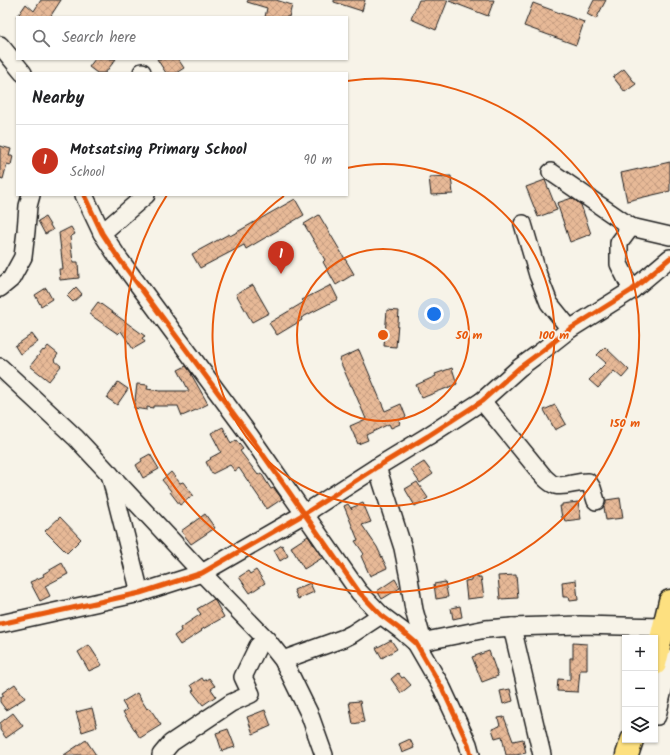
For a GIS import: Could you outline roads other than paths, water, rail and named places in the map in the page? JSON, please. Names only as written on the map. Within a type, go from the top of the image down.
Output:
[{"type":"highway","points":[[664,646],[670,601]]},
{"type":"highway","points":[[627,755],[631,743]]},
{"type":"highway","points":[[636,755],[638,743]]},
{"type":"street","points":[[0,45],[22,72]]},
{"type":"street","points":[[551,172],[630,227],[670,236]]},
{"type":"street","points":[[0,288],[10,279],[23,257],[28,206],[31,196]]},
{"type":"street","points":[[84,196],[102,233],[117,256],[250,436],[359,592],[381,615],[419,643],[486,630],[512,627],[580,625],[664,646],[661,716]]},
{"type":"street","points":[[102,233],[145,196]]},
{"type":"street","points":[[523,224],[538,275],[549,304],[570,329]]},
{"type":"street","points":[[630,227],[619,243],[619,264],[632,290]]},
{"type":"street","points":[[0,624],[140,592],[202,573],[304,514],[482,401],[519,368],[570,329],[632,290],[670,258]]},
{"type":"street","points":[[0,367],[76,438],[267,640],[283,660],[309,713],[324,755]]},
{"type":"street","points":[[482,401],[544,477],[554,485],[588,482],[592,488],[596,501]]},
{"type":"street","points":[[377,467],[403,548],[419,643],[442,688],[468,744],[471,755]]},
{"type":"street","points":[[109,473],[140,592]]},
{"type":"street","points":[[283,660],[344,638],[381,615]]},
{"type":"street","points":[[512,627],[542,755]]},
{"type":"street","points":[[161,755],[172,743],[231,703],[251,694],[244,677],[258,646],[267,640]]},
{"type":"place","name":"Motsatsing Primary School","points":[[281,274]]}]
